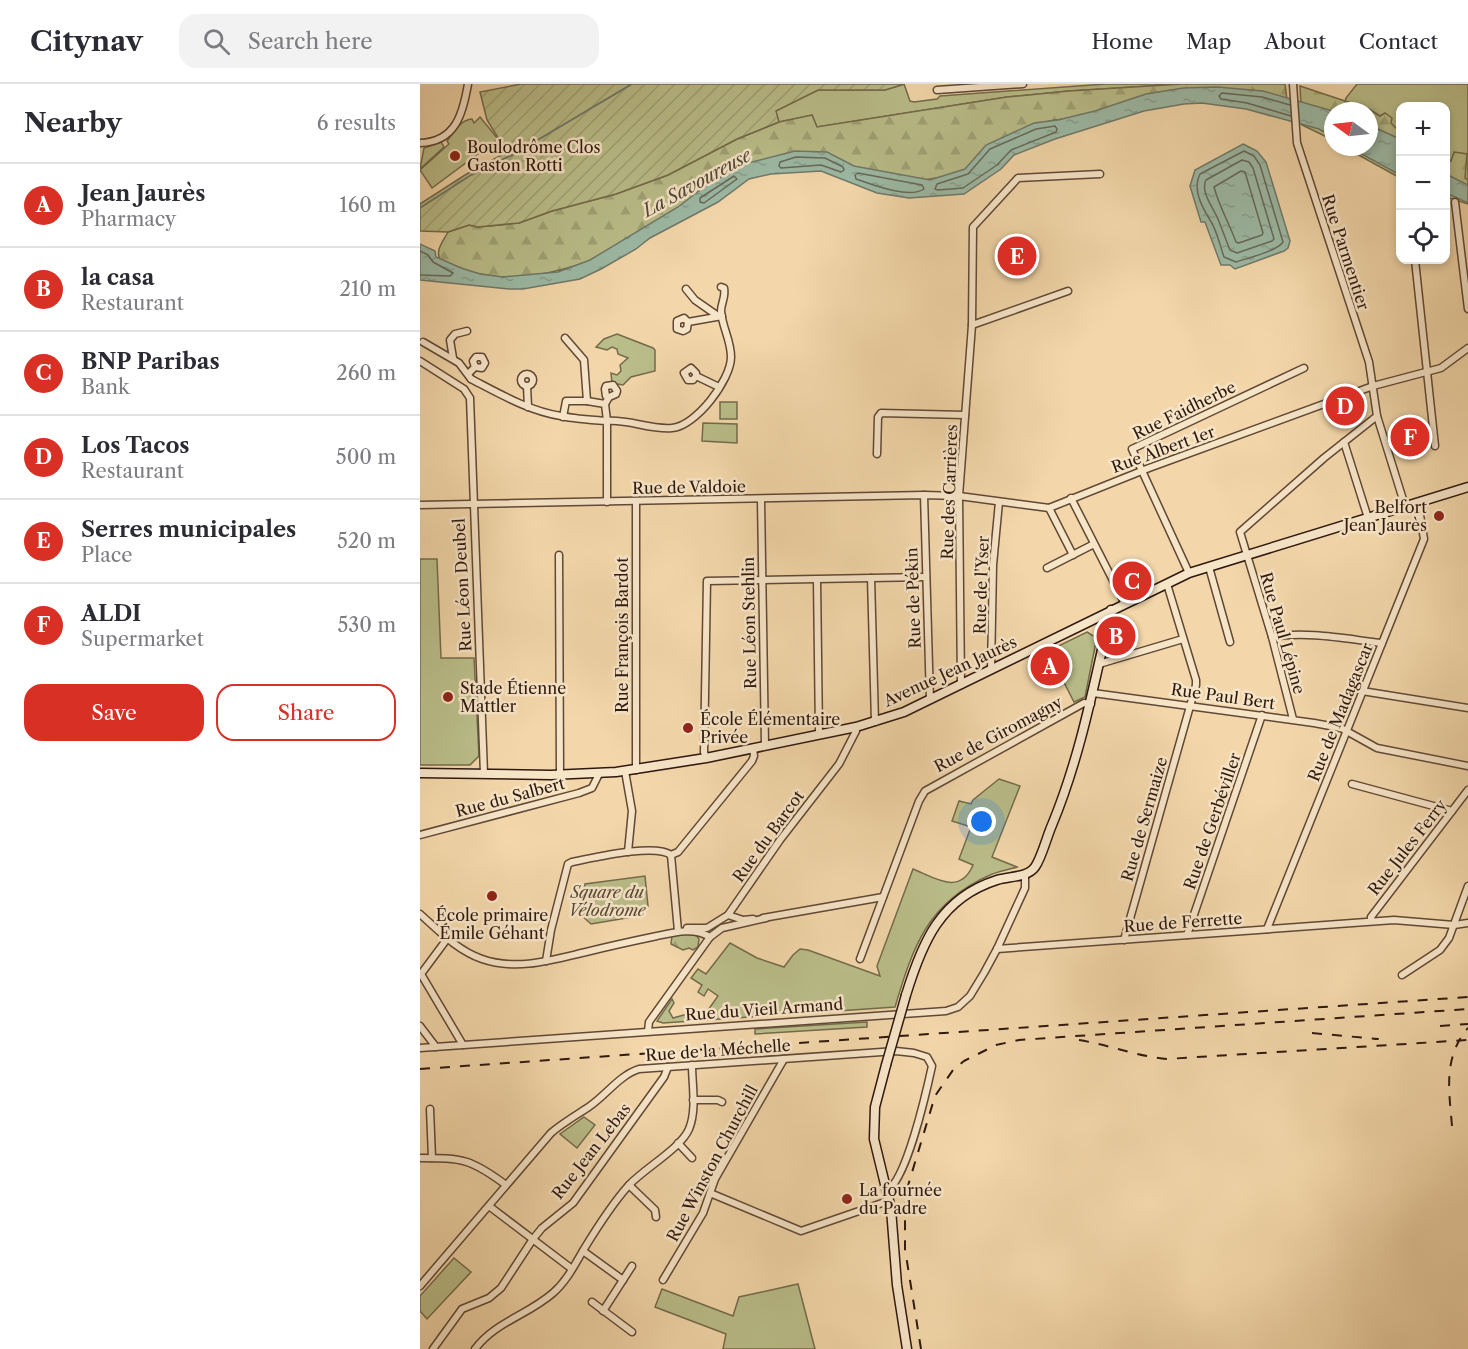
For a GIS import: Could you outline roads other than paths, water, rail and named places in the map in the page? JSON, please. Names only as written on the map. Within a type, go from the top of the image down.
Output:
[{"type":"main road","name":"Avenue Jean Jaurès","points":[[420,773],[599,774],[636,770],[706,758],[875,722],[930,700],[1190,573],[1468,487]]},
{"type":"main road","points":[[907,1349],[897,1285],[892,1218],[877,1157],[873,1128],[875,1107],[886,1065],[916,963],[926,939],[943,914],[974,889],[997,880],[1025,874],[1035,867],[1078,755],[1094,693],[1111,610]]},
{"type":"street","points":[[420,143],[437,140],[452,129],[462,112],[468,84]]},
{"type":"street","points":[[937,90],[1023,84]]},
{"type":"street","name":"Rue Parmentier","points":[[1293,86],[1297,143],[1369,362],[1377,416],[1405,506]]},
{"type":"street","name":"Rue des Carrières","points":[[961,685],[959,496],[972,325],[973,226],[1018,177],[1100,174]]},
{"type":"street","points":[[1455,202],[1468,309]]},
{"type":"street","points":[[1415,264],[1435,446]]},
{"type":"street","points":[[720,316],[725,293],[724,288],[721,287]]},
{"type":"street","points":[[423,342],[453,358],[470,377],[528,407],[563,417],[675,428],[694,418],[719,387],[729,369],[731,359],[729,335],[720,316],[695,300],[686,289]]},
{"type":"street","points":[[972,325],[1068,291]]},
{"type":"street","points":[[688,322],[720,316]]},
{"type":"street","points":[[453,358],[450,339],[455,334],[467,331]]},
{"type":"street","points":[[565,338],[584,360],[587,401]]},
{"type":"street","name":"Rue Albert 1er","points":[[1050,508],[1142,470],[1373,386],[1441,368],[1468,348]]},
{"type":"street","points":[[420,360],[464,389],[475,368]]},
{"type":"street","name":"Rue Faidherbe","points":[[1190,573],[1132,450],[1304,368]]},
{"type":"street","points":[[696,376],[719,387]]},
{"type":"street","points":[[526,386],[528,407]]},
{"type":"street","name":"Rue Léon Deubel","points":[[464,389],[470,398],[472,503],[484,774]]},
{"type":"street","points":[[563,417],[566,401],[607,400],[607,502]]},
{"type":"street","points":[[877,454],[878,417],[881,413],[965,415]]},
{"type":"street","points":[[1368,518],[1344,441],[1377,416]]},
{"type":"street","name":"Rue Paul Lépine","points":[[1293,719],[1272,637],[1240,532],[1344,441]]},
{"type":"street","name":"Rue de Pékin","points":[[924,495],[930,700]]},
{"type":"street","points":[[959,496],[1050,508],[1073,555]]},
{"type":"street","name":"Rue de Valdoie","points":[[420,505],[959,496]]},
{"type":"street","points":[[1071,498],[1125,604]]},
{"type":"street","name":"Rue Léon Stehlin","points":[[761,500],[765,745]]},
{"type":"street","name":"Rue François Bardot","points":[[636,501],[636,770]]},
{"type":"street","name":"Rue de l'Yser","points":[[991,670],[993,566],[999,502]]},
{"type":"street","name":"Rue de Madagascar","points":[[1267,929],[1424,538],[1418,502]]},
{"type":"street","points":[[1047,568],[1094,544]]},
{"type":"street","points":[[559,555],[560,774]]},
{"type":"street","points":[[1209,567],[1230,642]]},
{"type":"street","points":[[706,758],[704,752],[707,581],[926,577]]},
{"type":"street","points":[[871,578],[875,722]]},
{"type":"street","points":[[817,580],[819,734]]},
{"type":"street","name":"Rue de Sermaize","points":[[1124,940],[1191,705],[1196,680],[1167,584]]},
{"type":"street","points":[[1272,637],[1282,635],[1338,638],[1382,644]]},
{"type":"street","points":[[1099,664],[1183,639]]},
{"type":"street","points":[[1362,691],[1468,708]]},
{"type":"street","name":"Rue Paul Bert","points":[[1094,693],[1293,719],[1341,728],[1377,748],[1468,766]]},
{"type":"street","name":"Rue de Giromagny","points":[[884,897],[925,790],[1084,703],[1091,704]]},
{"type":"street","name":"Rue de Gerbéviller","points":[[1187,935],[1262,715]]},
{"type":"street","name":"Rue du Barcot","points":[[420,914],[447,939],[468,952],[497,962],[523,965],[684,928],[710,926],[728,915],[780,840],[839,764],[856,727]]},
{"type":"street","points":[[546,961],[551,930],[568,864],[628,852],[660,850],[671,855],[678,852],[752,761],[753,748]]},
{"type":"street","points":[[626,771],[632,811],[628,852]]},
{"type":"street","name":"Rue du Salbert","points":[[420,835],[579,793],[592,788],[597,783],[599,774]]},
{"type":"street","points":[[1352,784],[1452,811]]},
{"type":"street","name":"Rue Jules Ferry","points":[[1371,921],[1371,917],[1468,790]]},
{"type":"street","points":[[671,855],[678,931],[701,933],[710,937]]},
{"type":"street","name":"Rue du Vieil Armand","points":[[420,1048],[946,1011],[958,1007],[970,996],[997,949],[1025,888],[1025,874]]},
{"type":"street","points":[[1402,975],[1440,950],[1449,939],[1468,886]]},
{"type":"street","points":[[648,1031],[648,1022],[710,937],[722,928],[884,897]]},
{"type":"street","points":[[860,959],[884,897]]},
{"type":"street","points":[[728,926],[725,921],[728,915],[742,920],[766,918]]},
{"type":"street","name":"Rue de Ferrette","points":[[997,949],[1371,921],[1468,924]]},
{"type":"street","points":[[710,926],[710,937]]},
{"type":"street","points":[[447,939],[421,974],[463,1045]]},
{"type":"street","points":[[420,1026],[436,1047]]},
{"type":"street","name":"Rue de la Méchelle","points":[[420,1286],[551,1132],[602,1097],[627,1075],[639,1069],[896,1051],[914,1053],[930,1060],[932,1066],[926,1095],[900,1174],[892,1189],[886,1191]]},
{"type":"street","name":"Rue Winston Churchill","points":[[663,1280],[703,1213],[715,1179],[784,1059]]},
{"type":"street","points":[[475,1349],[487,1334],[549,1297],[561,1286],[608,1212],[629,1185],[643,1170],[685,1136],[691,1124],[692,1065]]},
{"type":"street","name":"Rue Jean Lebas","points":[[434,1349],[462,1309],[489,1298],[501,1288],[542,1228],[573,1203],[664,1077],[668,1067]]},
{"type":"street","points":[[693,1100],[722,1102]]},
{"type":"street","points":[[430,1109],[432,1158]]},
{"type":"street","points":[[678,1143],[692,1158]]},
{"type":"street","points":[[420,1158],[472,1163],[506,1185]]},
{"type":"street","points":[[629,1185],[656,1210],[656,1217]]},
{"type":"street","points":[[710,1193],[801,1231],[888,1201]]},
{"type":"street","points":[[489,1206],[572,1269]]},
{"type":"street","points":[[583,1251],[623,1280]]},
{"type":"street","points":[[603,1311],[632,1266]]},
{"type":"street","points":[[592,1302],[632,1332]]},
{"type":"water","points":[[1217,87],[1263,91],[1324,108],[1324,132],[1246,109],[1202,103],[1184,104],[1144,111],[1055,139],[1014,155],[1001,169],[964,194],[909,198],[877,193],[821,171],[771,174],[749,179],[718,202],[580,279],[523,289],[420,280],[420,244],[435,251],[436,257],[480,274],[503,277],[558,272],[590,260],[678,207],[708,184],[744,164],[795,151],[827,152],[854,166],[930,180],[965,169],[986,145],[1034,123],[1095,111],[1146,94],[1183,88]]},
{"type":"water","points":[[1378,129],[1396,137],[1396,173],[1365,156],[1378,156]]},
{"type":"water","points":[[1243,144],[1257,151],[1266,162],[1290,241],[1288,248],[1284,251],[1235,269],[1230,265],[1221,265],[1205,222],[1201,222],[1190,186],[1195,170]]},
{"type":"water","points":[[1450,176],[1468,185],[1468,203],[1451,195]]},
{"type":"waterway","points":[[420,208],[471,175],[514,154],[632,84]]},
{"type":"railway","points":[[420,1069],[1468,997]]},
{"type":"railway","points":[[921,1349],[905,1249],[907,1189],[935,1096],[953,1070],[964,1061],[996,1045],[1019,1040],[1468,1009]]},
{"type":"railway","points":[[1440,1026],[1468,1024]]},
{"type":"railway","points":[[1452,1126],[1449,1087],[1451,1062],[1460,1039],[1468,1028]]},
{"type":"railway","points":[[1312,1033],[1378,1039],[1372,1039]]},
{"type":"railway","points":[[1079,1040],[1167,1059],[1468,1040]]},
{"type":"place","name":"Boulodrôme Clos Gaston Rotti","points":[[455,156]]},
{"type":"place","name":"Serres municipales","points":[[1017,256]]},
{"type":"place","name":"Los Tacos","points":[[1345,406]]},
{"type":"place","name":"ALDI","points":[[1410,437]]},
{"type":"place","name":"Belfort Jean Jaurès","points":[[1439,516]]},
{"type":"place","name":"BNP Paribas","points":[[1132,581]]},
{"type":"place","name":"la casa","points":[[1116,636]]},
{"type":"place","name":"Jean Jaurès","points":[[1050,666]]},
{"type":"place","name":"Stade Étienne Mattler","points":[[448,697]]},
{"type":"place","name":"École Élémentaire Privée","points":[[688,728]]},
{"type":"place","name":"École primaire Émile Géhant","points":[[492,896]]},
{"type":"place","name":"La fournée du Padre","points":[[847,1199]]},
{"type":"water label","name":"La Savoureuse","points":[[697,183]]},
{"type":"park label","name":"Square du Vélodrome","points":[[607,901]]}]
